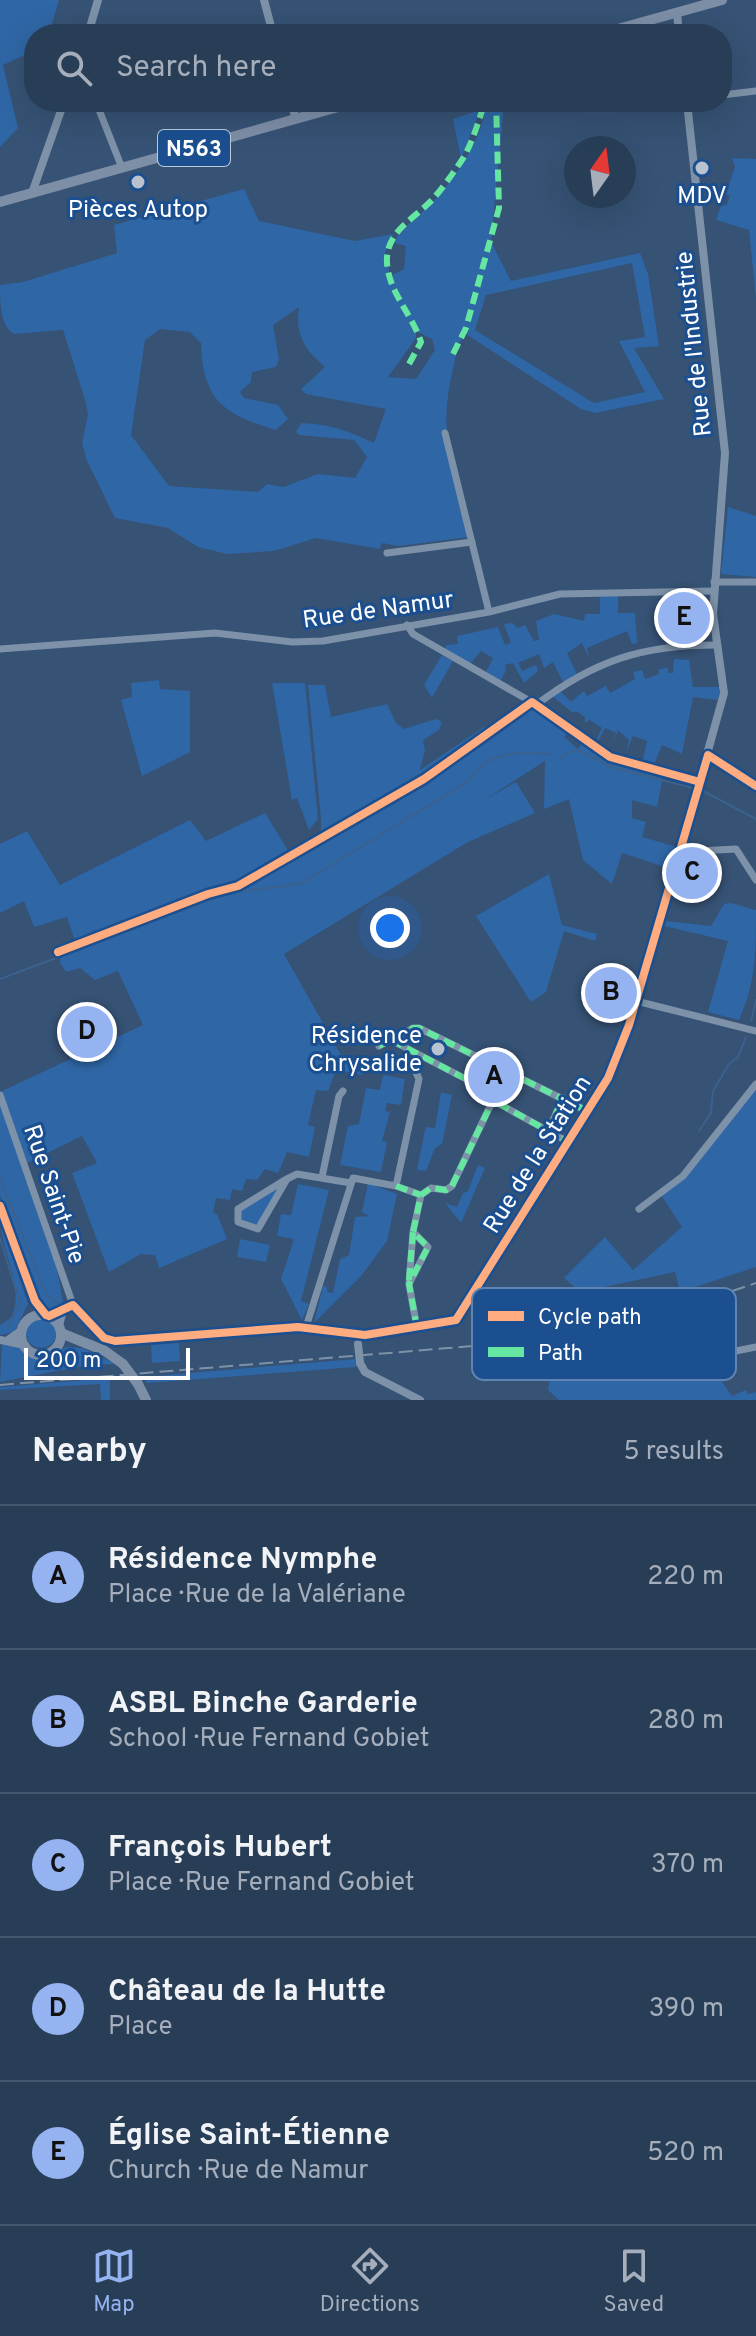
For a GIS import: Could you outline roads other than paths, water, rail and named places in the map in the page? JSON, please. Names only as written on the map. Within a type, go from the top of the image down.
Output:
[{"type":"main road","points":[[637,24],[722,0]]},
{"type":"main road","name":"N563","points":[[0,202],[321,112]]},
{"type":"main road","points":[[0,1206],[31,1293],[48,1316],[60,1329],[85,1344],[105,1351],[123,1364],[146,1400]]},
{"type":"main road","points":[[31,1293],[30,1318],[22,1330],[25,1345],[38,1354],[57,1347],[85,1344]]},
{"type":"main road","points":[[30,1318],[48,1316]]},
{"type":"main road","points":[[57,1347],[60,1329]]},
{"type":"street","points":[[91,24],[98,0]]},
{"type":"street","points":[[264,0],[270,24]]},
{"type":"street","points":[[677,13],[678,24]]},
{"type":"street","points":[[732,94],[756,91]]},
{"type":"street","points":[[32,193],[60,112]]},
{"type":"street","points":[[100,112],[122,168]]},
{"type":"street","points":[[294,112],[296,119]]},
{"type":"street","name":"Rue de l'Industrie","points":[[688,112],[725,453],[714,587],[716,645],[724,693],[700,782]]},
{"type":"street","points":[[445,433],[489,612]]},
{"type":"street","points":[[387,553],[472,542]]},
{"type":"street","name":"Rue de Namur","points":[[0,649],[215,633],[312,641],[489,612],[560,594],[714,587],[756,582]]},
{"type":"street","points":[[407,625],[414,635],[534,704],[610,757],[700,782]]},
{"type":"street","points":[[534,704],[587,672],[642,650],[716,645]]},
{"type":"street","points":[[708,755],[756,786]]},
{"type":"street","name":"Rue de la Station","points":[[477,1288],[589,1112],[617,1057],[700,782]]},
{"type":"street","points":[[680,852],[736,849],[756,880]]},
{"type":"street","points":[[636,1001],[756,1031]]},
{"type":"street","points":[[379,1046],[419,1028],[589,1112]]},
{"type":"street","points":[[391,1040],[485,1089],[493,1100],[570,1143]]},
{"type":"street","points":[[396,1186],[419,1079],[416,1072]]},
{"type":"street","points":[[639,1209],[683,1176],[756,1084]]},
{"type":"street","points":[[322,1177],[339,1096],[343,1091]]},
{"type":"street","name":"Rue Saint-Pie","points":[[0,1095],[73,1305]]},
{"type":"street","points":[[548,1131],[563,1098]]},
{"type":"street","points":[[48,1316],[73,1305],[111,1341],[306,1327],[358,1339],[417,1328],[409,1284],[413,1232],[421,1195],[431,1188],[446,1190],[452,1186],[493,1100]]},
{"type":"street","points":[[287,1179],[258,1229],[238,1222],[235,1217],[238,1209],[287,1179],[297,1174],[351,1183]]},
{"type":"street","points":[[306,1327],[351,1183],[358,1177],[421,1195]]},
{"type":"street","points":[[409,1284],[428,1247],[413,1232]]},
{"type":"street","name":"Rue de la Station","points":[[417,1328],[456,1320],[472,1295]]},
{"type":"street","points":[[60,1329],[63,1311]]},
{"type":"street","points":[[3,1340],[22,1330]]},
{"type":"street","points":[[358,1339],[360,1363],[365,1372],[420,1400]]},
{"type":"street","points":[[3,1340],[25,1345]]},
{"type":"street","points":[[736,1351],[756,1347]]},
{"type":"waterway","points":[[560,758],[576,749],[614,768],[693,788]]},
{"type":"waterway","points":[[0,979],[228,893],[300,884],[469,781],[484,764],[517,753],[551,755]]},
{"type":"waterway","points":[[703,791],[756,819]]},
{"type":"waterway","points":[[751,1021],[756,1000]]},
{"type":"waterway","points":[[699,1131],[711,1113],[713,1091],[729,1064],[738,1057],[746,1037]]},
{"type":"waterway","points":[[0,1178],[47,1296],[59,1303]]},
{"type":"waterway","points":[[0,1238],[20,1303],[8,1328]]},
{"type":"railway","points":[[736,1290],[756,1283]]},
{"type":"railway","points":[[0,1385],[472,1346]]},
{"type":"place","name":"MDV","points":[[702,168]]},
{"type":"place","name":"Pièces Autop","points":[[138,182]]},
{"type":"place","name":"Église Saint-Étienne","points":[[684,618]]},
{"type":"place","name":"François Hubert","points":[[692,873]]},
{"type":"place","name":"ASBL Binche Garderie","points":[[611,993]]},
{"type":"place","name":"Château de la Hutte","points":[[87,1032]]},
{"type":"place","name":"Résidence Chrysalide","points":[[438,1049]]},
{"type":"place","name":"Résidence Nymphe","points":[[494,1077]]}]
